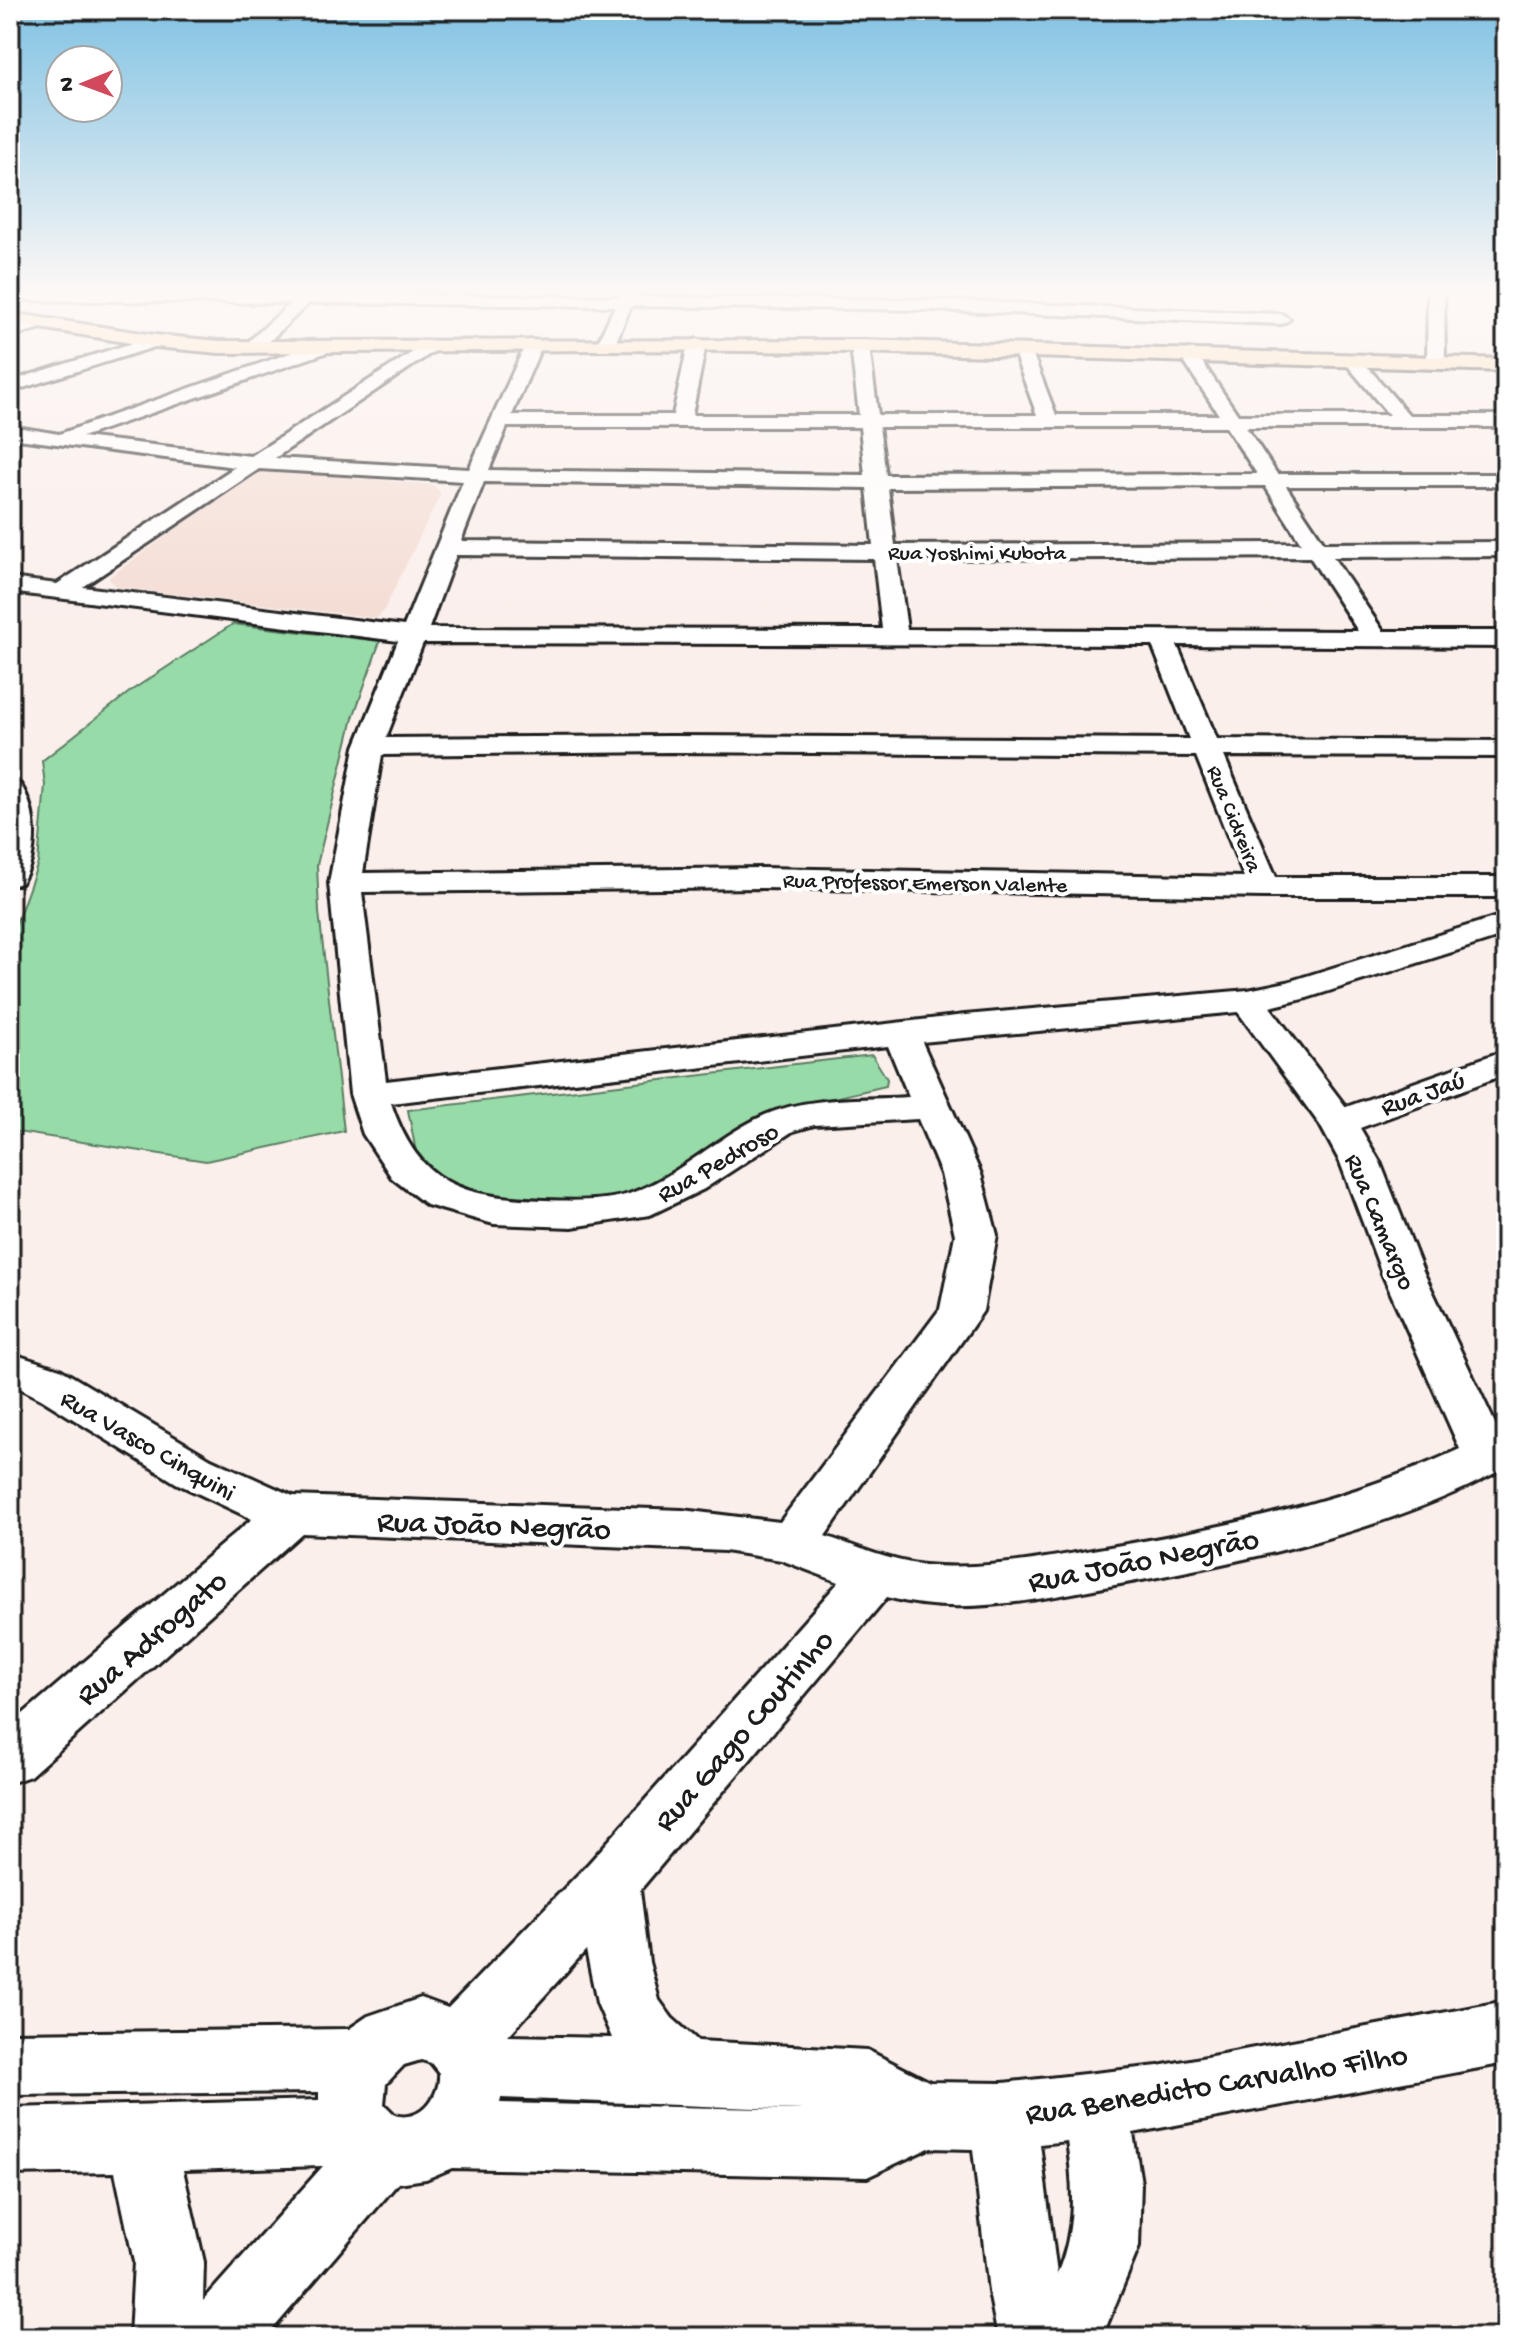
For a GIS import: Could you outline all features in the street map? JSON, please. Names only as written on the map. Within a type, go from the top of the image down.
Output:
[{"type":"street","points":[[22,452],[171,401]]},
{"type":"street","points":[[60,592],[347,401]]},
{"type":"street","name":"Rua Pedroso","points":[[510,401],[475,478],[369,747],[345,883],[369,1094],[382,1134],[406,1170],[441,1196],[494,1211],[572,1214],[636,1206],[690,1180],[779,1123],[813,1114],[933,1107]]},
{"type":"street","points":[[681,421],[685,401]]},
{"type":"street","points":[[867,401],[874,482],[895,636]]},
{"type":"street","points":[[1041,401],[1048,420]]},
{"type":"street","points":[[1218,401],[1375,638]]},
{"type":"street","points":[[1387,401],[1404,421]]},
{"type":"street","points":[[502,421],[1506,421]]},
{"type":"street","points":[[10,432],[57,440],[256,461],[475,478],[874,482],[1506,480]]},
{"type":"street","name":"Rua Yoshimi Kubota","points":[[447,548],[883,552],[1506,549]]},
{"type":"street","points":[[10,585],[412,635],[1506,639]]},
{"type":"street","name":"Rua Cidreira","points":[[1161,637],[1264,887]]},
{"type":"street","points":[[369,747],[671,744],[1506,749]]},
{"type":"street","points":[[10,790],[14,798],[19,844],[10,876]]},
{"type":"street","name":"Rua Professor Emerson Valente","points":[[345,883],[762,878],[1264,887],[1506,887]]},
{"type":"street","points":[[369,1094],[901,1034],[1248,1001],[1295,991],[1506,924]]},
{"type":"street","name":"Rua Camargo","points":[[1248,1001],[1338,1123],[1360,1162],[1402,1271],[1497,1452]]},
{"type":"street","points":[[792,1544],[961,1311],[976,1235],[961,1174],[901,1034]]},
{"type":"street","name":"Rua Jaú","points":[[1338,1123],[1506,1061]]},
{"type":"street","name":"Rua Vasco Cinquini","points":[[10,1368],[65,1394],[206,1480],[246,1500],[291,1514]]},
{"type":"street","name":"Rua João Negrão","points":[[291,1514],[682,1529],[744,1535],[792,1544],[875,1576],[926,1585],[1001,1584],[1217,1549],[1328,1519],[1497,1452]]},
{"type":"street","name":"Rua Adrogato","points":[[10,1759],[291,1514]]},
{"type":"street","name":"Rua Gago Coutinho","points":[[465,2054],[875,1576]]},
{"type":"street","points":[[610,1882],[614,1942],[625,1991],[643,2034],[687,2073]]},
{"type":"street","points":[[219,2337],[397,2138],[464,2114],[473,2090],[465,2054],[442,2032],[421,2029],[399,2033],[379,2044],[363,2060],[351,2085],[350,2110],[397,2138]]},
{"type":"street","name":"Rua Benedicto Carvalho Filho","points":[[10,2141],[139,2136],[867,2144],[924,2115],[1003,2116],[1158,2098],[1506,2032]]},
{"type":"street","name":"Rua Benedicto Carvalho Filho","points":[[465,2054],[687,2073],[867,2082],[924,2115]]},
{"type":"street","points":[[10,2064],[363,2060]]},
{"type":"street","points":[[1003,2116],[1024,2292],[1037,2337],[1077,2312],[1104,2247],[1107,2183],[1095,2105]]},
{"type":"street","points":[[139,2136],[158,2202],[169,2262],[166,2337]]},
{"type":"shaded area","points":[[262,470],[433,485],[441,493],[384,610],[377,618],[117,587],[108,578],[249,476]]},
{"type":"green space","points":[[233,624],[380,641],[353,718],[317,865],[319,912],[344,1131],[206,1161],[10,1131],[10,941],[38,863],[45,785],[42,761],[132,690]]},
{"type":"green space","points":[[872,1055],[887,1079],[886,1086],[777,1111],[680,1172],[624,1198],[540,1203],[457,1194],[420,1173],[408,1110]]}]
